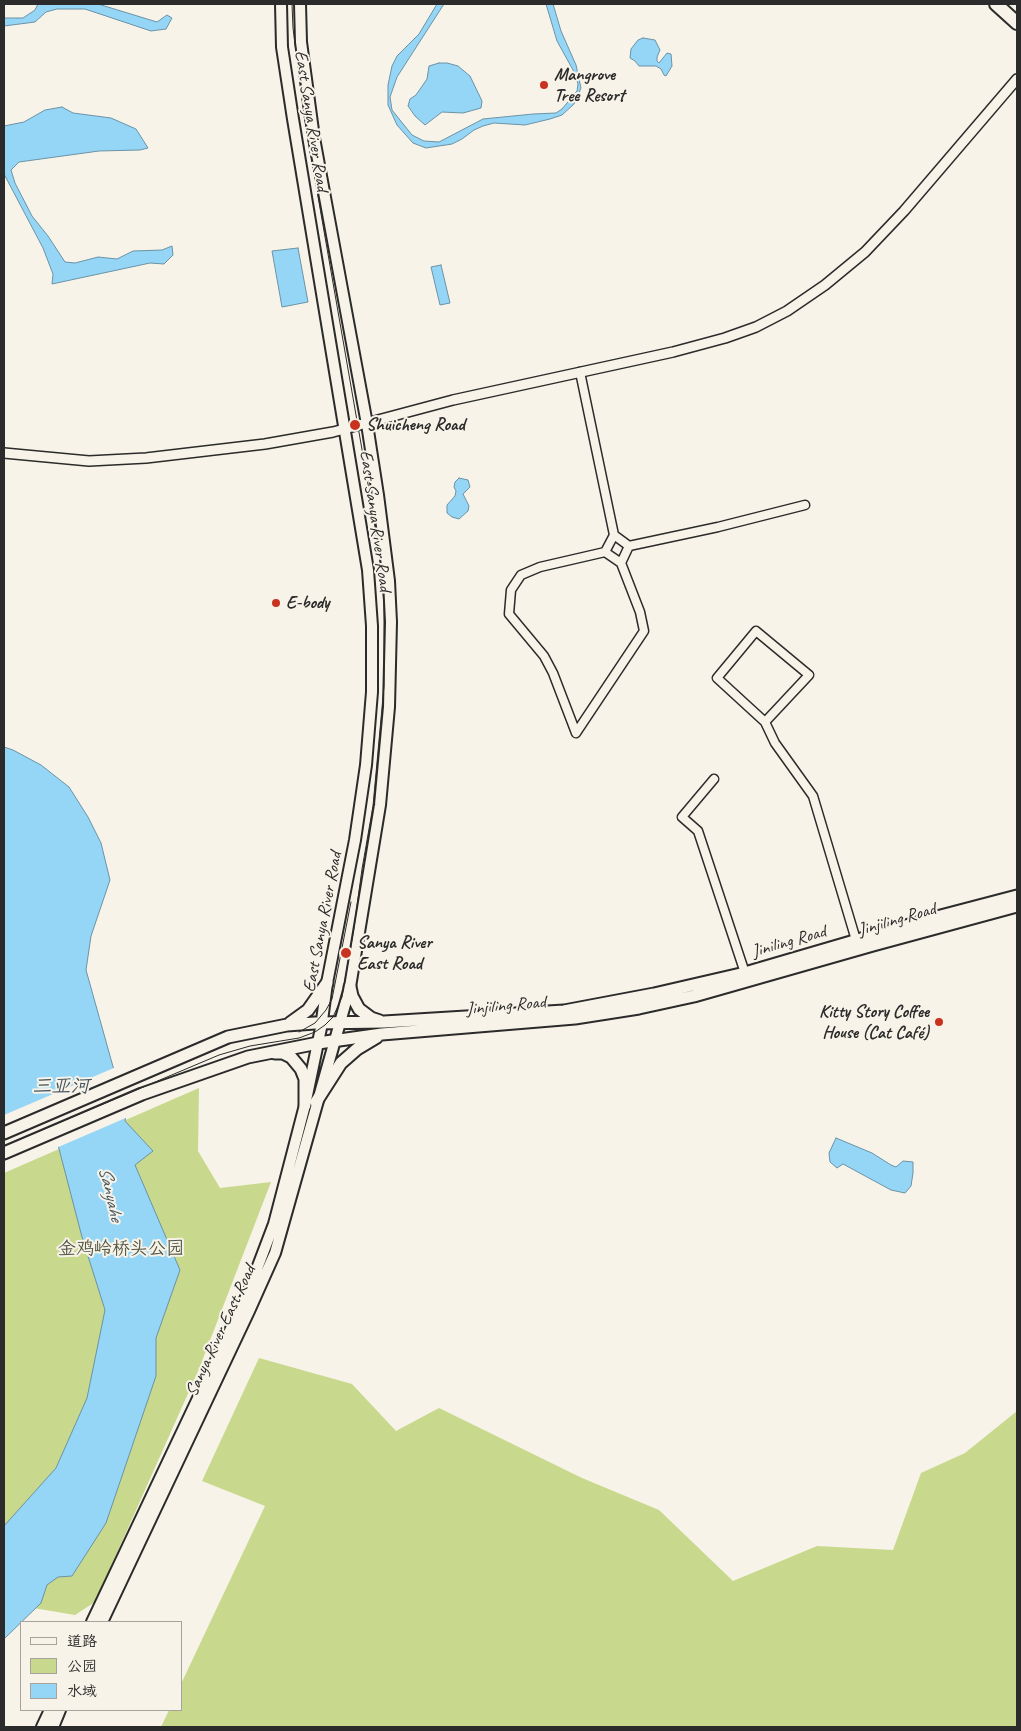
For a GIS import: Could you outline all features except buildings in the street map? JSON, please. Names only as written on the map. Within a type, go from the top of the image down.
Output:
[{"type":"highway","points":[[996,4],[1017,23]]},
{"type":"main road","name":"East Sanya River Road","points":[[281,4],[282,47],[290,101],[370,586],[372,692],[366,765],[361,804],[327,983],[318,1043]]},
{"type":"main road","name":"East Sanya River Road","points":[[300,4],[301,42],[314,138],[380,504],[389,581],[391,622],[390,706],[380,806],[350,987],[336,1040]]},
{"type":"main road","name":"Jiniling Road","points":[[745,973],[933,918],[1017,896]]},
{"type":"main road","name":"Jinjiling Road","points":[[4,1153],[142,1094],[224,1065],[268,1053],[336,1040],[382,1034],[576,1018],[639,1008],[694,996],[882,942],[1017,906]]},
{"type":"main road","name":"Jinjiling Road","points":[[4,1133],[228,1037],[287,1026],[322,1022],[384,1022],[564,1011],[654,994],[745,973]]},
{"type":"main road","points":[[287,1026],[308,1010],[327,983]]},
{"type":"main road","points":[[350,987],[352,996],[359,1009],[371,1018],[384,1022]]},
{"type":"main road","points":[[316,1102],[334,1072],[348,1056],[382,1034]]},
{"type":"main road","name":"Sanya River East Road","points":[[102,1621],[275,1253],[316,1102],[336,1040]]},
{"type":"main road","name":"Sanya River East Road","points":[[92,1621],[247,1295],[274,1224],[305,1105],[318,1043]]},
{"type":"main road","points":[[268,1053],[283,1053],[297,1063],[305,1079],[305,1105]]},
{"type":"main road","points":[[42,1727],[50,1711]]},
{"type":"main road","points":[[52,1727],[60,1711]]},
{"type":"street","points":[[4,453],[89,461],[146,458],[265,444],[345,429],[431,406],[673,352],[725,338],[756,327],[787,311],[825,286],[865,252],[904,211],[1017,79]]},
{"type":"street","points":[[580,372],[614,535],[605,552]]},
{"type":"street","points":[[614,535],[629,546],[718,527],[806,505]]},
{"type":"street","points":[[620,562],[629,546]]},
{"type":"street","points":[[605,552],[620,562],[640,612],[644,631],[576,733],[553,672],[544,656],[509,614],[511,590],[521,576],[540,567],[605,552]]},
{"type":"street","points":[[766,722],[809,675],[756,631],[717,678],[766,722],[775,743],[813,796],[856,940]]},
{"type":"street","points":[[714,779],[682,817],[698,830],[745,973]]},
{"type":"green space","name":"金鸡岭桥头公园","points":[[199,1088],[198,1151],[220,1188],[271,1182],[199,1369],[95,1602],[75,1615],[4,1603],[4,1173]]},
{"type":"green space","points":[[259,1358],[352,1384],[396,1431],[439,1408],[582,1478],[659,1510],[733,1581],[817,1546],[893,1550],[921,1473],[965,1453],[1017,1411],[1017,1727],[161,1727],[169,1711],[182,1711],[182,1682],[265,1506],[202,1481]]},
{"type":"water","points":[[38,4],[98,4],[157,22],[167,15],[172,18],[166,29],[151,31],[85,9],[57,9],[46,12],[35,22],[4,26],[4,18],[23,18],[35,10]]},
{"type":"water","points":[[437,4],[444,4],[397,77],[390,97],[392,110],[412,135],[424,141],[439,142],[483,119],[556,113],[562,109],[577,91],[578,84],[573,70],[557,41],[546,4],[553,4],[561,31],[576,65],[581,88],[574,104],[562,115],[550,119],[525,125],[494,123],[483,126],[452,144],[426,148],[413,143],[397,125],[388,105],[388,85],[392,66],[397,56],[419,34]]},
{"type":"water","points":[[643,38],[655,40],[660,50],[657,57],[659,63],[667,53],[671,54],[672,66],[666,76],[656,66],[639,66],[630,58],[631,49],[638,40]]},
{"type":"water","points":[[439,63],[458,66],[470,76],[482,101],[481,108],[463,113],[442,112],[425,125],[408,106],[410,99],[416,95],[427,79],[429,66]]},
{"type":"water","points":[[62,107],[73,113],[111,118],[136,129],[148,148],[140,150],[99,151],[19,162],[11,170],[15,183],[32,216],[65,262],[75,263],[98,257],[117,259],[133,251],[162,250],[172,246],[173,255],[164,264],[150,263],[52,284],[53,274],[43,248],[4,174],[4,126],[24,122],[45,110]]},
{"type":"water","points":[[298,248],[308,302],[282,307],[272,251]]},
{"type":"water","points":[[441,265],[450,303],[440,305],[431,267]]},
{"type":"water","points":[[459,478],[468,480],[470,487],[463,494],[469,506],[468,511],[459,519],[447,513],[447,505],[455,496],[455,482]]},
{"type":"water","points":[[4,747],[41,765],[69,787],[88,817],[101,843],[110,880],[91,936],[86,970],[126,1113],[125,1121],[153,1151],[135,1165],[180,1270],[156,1338],[156,1376],[106,1523],[72,1576],[58,1577],[47,1585],[41,1603],[22,1621],[20,1621],[20,1623],[4,1639],[4,1526],[56,1468],[87,1398],[105,1310],[82,1237],[58,1145],[4,1139]]},
{"type":"water","points":[[836,1138],[872,1153],[896,1167],[903,1161],[913,1162],[911,1186],[905,1193],[891,1190],[843,1164],[837,1168],[830,1162],[829,1153]]},
{"type":"pier","points":[[116,1067],[129,1112],[128,1117],[56,1148],[4,1142],[4,1115]]},
{"type":"tram line","points":[[4,1146],[219,1055],[250,1046],[299,1038],[315,1032],[333,1017],[342,997],[373,806],[384,686],[384,605],[381,568],[372,507],[304,116],[293,28],[292,4]]},
{"type":"tram line","points":[[299,1032],[315,1023],[332,999],[351,902]]},
{"type":"place","name":"Mangrove Tree Resort","points":[[544,85]]},
{"type":"place","name":"Shuicheng Road","points":[[355,425]]},
{"type":"place","name":"E-body","points":[[276,603]]},
{"type":"place","name":"Sanya River East Road","points":[[346,953]]},
{"type":"place","name":"Kitty Story Coffee House (Cat Café)","points":[[939,1022]]},
{"type":"water label","name":"三亚河","points":[[61,1087]]},
{"type":"water label","name":"Sanyahe","points":[[110,1194]]}]
